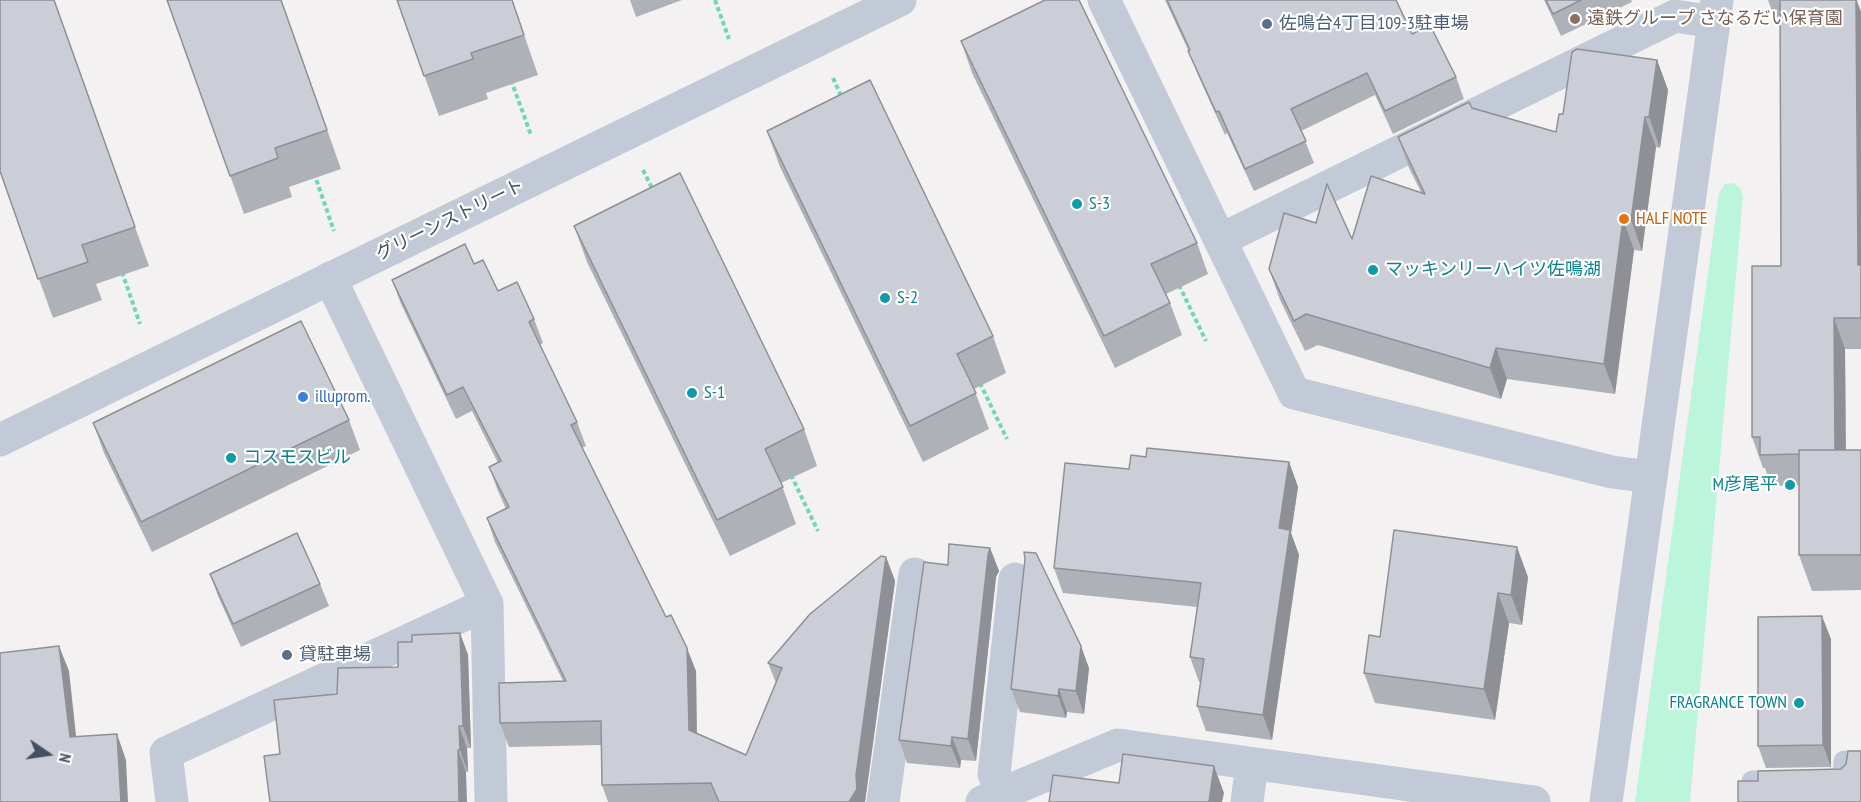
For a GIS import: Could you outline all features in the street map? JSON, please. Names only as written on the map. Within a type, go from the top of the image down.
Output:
[{"type":"street","name":"グリーンストリート","points":[[0,440],[900,0]]},
{"type":"street","points":[[1104,0],[1294,393],[1612,472],[1652,477]]},
{"type":"street","points":[[1220,240],[1675,16],[1715,11],[1606,802]]},
{"type":"street","points":[[330,278],[487,604],[491,802]]},
{"type":"street","points":[[883,802],[915,574]]},
{"type":"street","points":[[1015,579],[992,798],[1118,745],[1534,802]]},
{"type":"street","points":[[172,802],[166,753],[487,604]]},
{"type":"street","points":[[1247,802],[1252,764]]},
{"type":"lane","points":[[1752,781],[1843,780],[1844,761],[1861,761]]},
{"type":"path","points":[[715,0],[726,30]]},
{"type":"path","points":[[510,77],[528,127]]},
{"type":"path","points":[[837,86],[847,107]]},
{"type":"path","points":[[310,163],[332,223]]},
{"type":"path","points":[[647,179],[657,200]]},
{"type":"path","points":[[120,267],[137,317]]},
{"type":"path","points":[[1175,277],[1206,341]]},
{"type":"path","points":[[976,375],[1007,439]]},
{"type":"path","points":[[787,467],[818,531]]},
{"type":"green space","points":[[1733,183],[1740,188],[1743,196],[1690,802],[1635,802],[1719,193],[1725,184]]},
{"type":"building","points":[[0,0],[54,0],[135,227],[82,245],[88,262],[38,279],[0,171]]},
{"type":"building","points":[[167,0],[281,0],[327,130],[275,148],[278,158],[230,176]]},
{"type":"building","points":[[397,0],[512,0],[524,35],[471,53],[473,59],[424,76]]},
{"type":"building","points":[[1045,0],[1079,0],[1197,243],[1151,264],[1170,303],[1104,336],[961,41]]},
{"type":"building","points":[[1167,0],[1396,0],[1412,34],[1430,25],[1456,77],[1385,111],[1367,73],[1291,109],[1306,141],[1245,169],[1219,111],[1216,112]]},
{"type":"building","points":[[1546,0],[1581,0],[1553,14]]},
{"type":"building","points":[[1780,0],[1856,0],[1858,265],[1861,265],[1861,318],[1834,318],[1835,450],[1799,450],[1799,454],[1760,455],[1760,437],[1752,437],[1752,266],[1781,266]]},
{"type":"building","points":[[1577,49],[1657,60],[1649,117],[1645,117],[1631,220],[1623,219],[1604,364],[1496,348],[1490,368],[1306,314],[1294,321],[1269,269],[1284,213],[1316,223],[1327,184],[1352,239],[1371,176],[1425,194],[1398,137],[1469,102],[1472,108],[1556,132],[1559,114],[1563,114],[1572,52]]},
{"type":"building","points":[[870,80],[993,336],[957,354],[976,393],[910,426],[767,131]]},
{"type":"building","points":[[680,173],[804,429],[765,449],[783,487],[717,520],[574,226]]},
{"type":"building","points":[[465,244],[474,264],[483,260],[498,291],[517,282],[534,319],[529,322],[577,422],[571,425],[666,617],[671,615],[687,648],[689,730],[746,755],[782,668],[768,663],[810,614],[881,556],[886,557],[856,775],[857,789],[849,802],[719,802],[711,783],[602,785],[601,721],[500,723],[499,683],[566,681],[487,518],[509,507],[489,467],[501,461],[463,387],[447,395],[392,280]]},
{"type":"building","name":"コスモスビル","points":[[301,321],[349,420],[141,522],[93,423]]},
{"type":"building","points":[[1147,448],[1289,462],[1279,528],[1290,530],[1263,715],[1197,706],[1204,659],[1190,657],[1201,583],[1054,568],[1065,463],[1129,469],[1131,455],[1146,457]]},
{"type":"building","points":[[1799,450],[1861,450],[1861,555],[1799,555]]},
{"type":"building","points":[[1394,530],[1517,547],[1511,595],[1498,593],[1484,689],[1364,673],[1369,635],[1380,637]]},
{"type":"building","points":[[297,533],[320,584],[233,624],[210,574]]},
{"type":"building","points":[[949,544],[990,548],[968,739],[952,737],[951,746],[899,740],[924,562],[948,565]]},
{"type":"building","points":[[1024,552],[1036,553],[1081,646],[1076,691],[1059,689],[1058,696],[1011,689]]},
{"type":"building","name":"FRAGRANCE TOWN","points":[[1822,616],[1823,745],[1758,746],[1758,617]]},
{"type":"building","points":[[460,633],[463,726],[459,726],[459,802],[270,802],[264,756],[280,754],[274,700],[337,694],[338,668],[398,667],[398,642],[412,642],[412,635]]},
{"type":"building","points":[[59,646],[70,737],[117,734],[121,802],[0,802],[0,653]]},
{"type":"building","points":[[1848,751],[1861,751],[1861,802],[1738,802],[1738,781],[1758,781],[1758,771],[1841,769],[1846,764]]},
{"type":"building","points":[[1123,754],[1214,766],[1209,802],[1049,802],[1053,775],[1119,783]]},
{"type":"place","name":"遠鉄グループ さなるだい保育園","points":[[1575,19]]},
{"type":"place","name":"佐鳴台4丁目109-3駐車場","points":[[1267,24]]},
{"type":"place","name":"S-3","points":[[1077,204]]},
{"type":"place","name":"HALF NOTE","points":[[1624,219]]},
{"type":"place","name":"マッキンリーハイツ佐鳴湖","points":[[1373,270]]},
{"type":"place","name":"S-2","points":[[885,298]]},
{"type":"place","name":"S-1","points":[[692,393]]},
{"type":"place","name":"illuprom.","points":[[303,397]]},
{"type":"place","name":"コスモスビル","points":[[231,458]]},
{"type":"place","name":"M彦尾平","points":[[1790,485]]},
{"type":"place","name":"貸駐車場","points":[[287,655]]},
{"type":"place","name":"FRAGRANCE TOWN","points":[[1799,703]]}]
